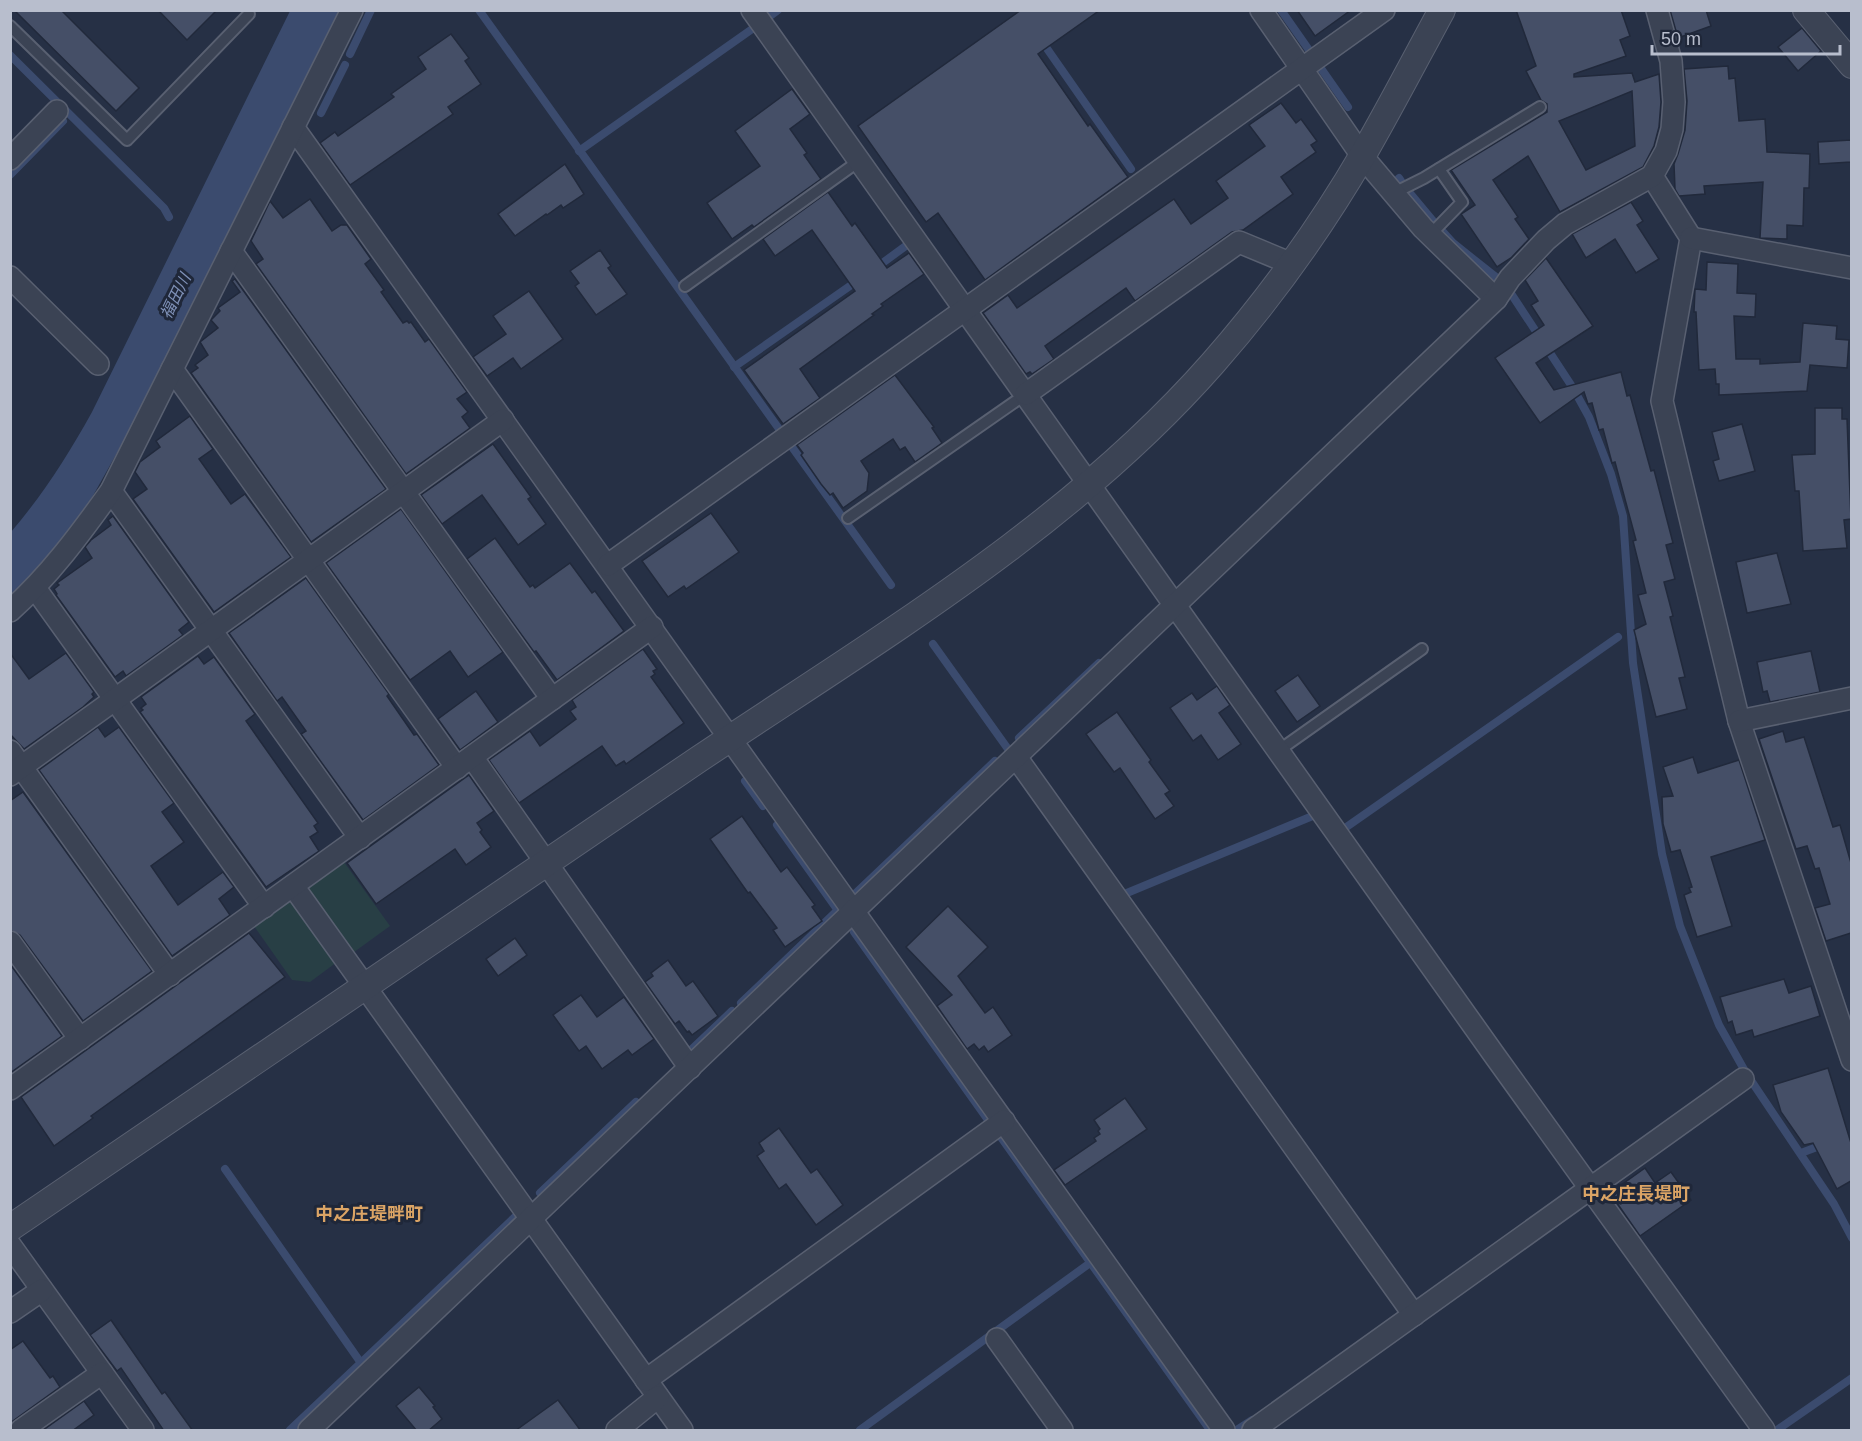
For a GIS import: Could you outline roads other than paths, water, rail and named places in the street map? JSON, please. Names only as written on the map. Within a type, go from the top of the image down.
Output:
[{"type":"street","points":[[10,611],[36,588],[72,546],[111,491],[352,10]]},
{"type":"street","points":[[752,10],[1764,1431]]},
{"type":"street","points":[[1261,10],[1362,156],[1430,235],[1496,299]]},
{"type":"street","points":[[608,566],[1384,10]]},
{"type":"street","points":[[10,1228],[364,985],[990,564],[1090,484],[1146,432],[1213,363],[1292,264],[1362,156],[1443,10]]},
{"type":"street","points":[[309,1431],[1496,299],[1510,278],[1546,240],[1565,224],[1652,176],[1666,151],[1672,129],[1674,102],[1671,61],[1657,10]]},
{"type":"street","points":[[1806,10],[1851,64]]},
{"type":"street","points":[[10,159],[57,111]]},
{"type":"street","points":[[293,127],[1224,1431]]},
{"type":"street","points":[[1652,176],[1691,238],[1662,401],[1739,721],[1851,1060]]},
{"type":"street","points":[[1691,238],[1851,268]]},
{"type":"street","points":[[1026,394],[1239,242],[1292,264]]},
{"type":"street","points":[[231,251],[552,699]]},
{"type":"street","points":[[10,277],[98,364]]},
{"type":"street","points":[[172,369],[309,560],[545,863],[690,1068]]},
{"type":"street","points":[[170,975],[14,764],[116,700],[503,420]]},
{"type":"street","points":[[111,491],[360,837]]},
{"type":"street","points":[[36,588],[264,907]]},
{"type":"street","points":[[10,1089],[652,627]]},
{"type":"street","points":[[1739,721],[1851,698]]},
{"type":"street","points":[[1016,757],[1414,1315]]},
{"type":"street","points":[[293,886],[682,1431]]},
{"type":"street","points":[[10,942],[80,1039]]},
{"type":"street","points":[[1253,1431],[1743,1079]]},
{"type":"street","points":[[617,1431],[652,1389],[1004,1121]]},
{"type":"street","points":[[10,1245],[143,1431]]},
{"type":"street","points":[[10,1312],[42,1290]]},
{"type":"street","points":[[997,1338],[1062,1431]]},
{"type":"street","points":[[21,1431],[102,1373]]},
{"type":"lane","points":[[10,26],[127,140],[249,14]]},
{"type":"lane","points":[[1394,193],[1439,169],[1540,107]]},
{"type":"lane","points":[[685,286],[860,161]]},
{"type":"lane","points":[[1430,235],[1462,202],[1439,169]]},
{"type":"lane","points":[[848,518],[1026,394]]},
{"type":"lane","points":[[1278,751],[1422,649]]},
{"type":"water","name":"福田川","points":[[290,11],[343,11],[127,435],[90,501],[54,554],[11,598],[11,532],[54,474],[92,412]]},
{"type":"waterway","points":[[350,54],[371,10]]},
{"type":"waterway","points":[[479,10],[782,433]]},
{"type":"waterway","points":[[766,19],[778,10]]},
{"type":"waterway","points":[[1281,10],[1309,50]]},
{"type":"waterway","points":[[579,151],[755,27]]},
{"type":"waterway","points":[[1041,40],[1131,169]]},
{"type":"waterway","points":[[10,55],[164,208],[169,217]]},
{"type":"waterway","points":[[321,113],[345,65]]},
{"type":"waterway","points":[[1320,67],[1348,107]]},
{"type":"waterway","points":[[10,175],[63,121]]},
{"type":"waterway","points":[[1409,192],[1434,222]]},
{"type":"waterway","points":[[1443,232],[1453,243],[1497,278]]},
{"type":"waterway","points":[[877,267],[907,245]]},
{"type":"waterway","points":[[734,367],[857,281]]},
{"type":"waterway","points":[[1510,292],[1573,388],[1589,417],[1611,474],[1623,516],[1633,663],[1662,854],[1680,926],[1719,1025],[1746,1073],[1834,1204],[1852,1238]]},
{"type":"waterway","points":[[792,447],[891,585]]},
{"type":"waterway","points":[[1345,828],[1618,637]]},
{"type":"waterway","points":[[933,644],[1008,749]]},
{"type":"waterway","points":[[1019,738],[1099,663]]},
{"type":"waterway","points":[[856,893],[995,761]]},
{"type":"waterway","points":[[745,781],[763,806]]},
{"type":"waterway","points":[[1122,895],[1315,815]]},
{"type":"waterway","points":[[777,825],[839,912]]},
{"type":"waterway","points":[[741,1003],[839,909]]},
{"type":"waterway","points":[[854,932],[988,1120]]},
{"type":"waterway","points":[[690,1051],[732,1011]]},
{"type":"waterway","points":[[540,1193],[636,1102]]},
{"type":"waterway","points":[[1000,1136],[1210,1430]]},
{"type":"waterway","points":[[1801,1153],[1825,1144]]},
{"type":"waterway","points":[[225,1169],[361,1363]]},
{"type":"waterway","points":[[290,1430],[515,1217]]},
{"type":"waterway","points":[[860,1430],[1090,1263]]},
{"type":"waterway","points":[[1777,1430],[1852,1378]]},
{"type":"waterway","points":[[1238,1429],[1252,1420]]},
{"type":"district","name":"中之庄長堤町","points":[[1636,1194]]},
{"type":"district","name":"中之庄堤畔町","points":[[369,1214]]}]
